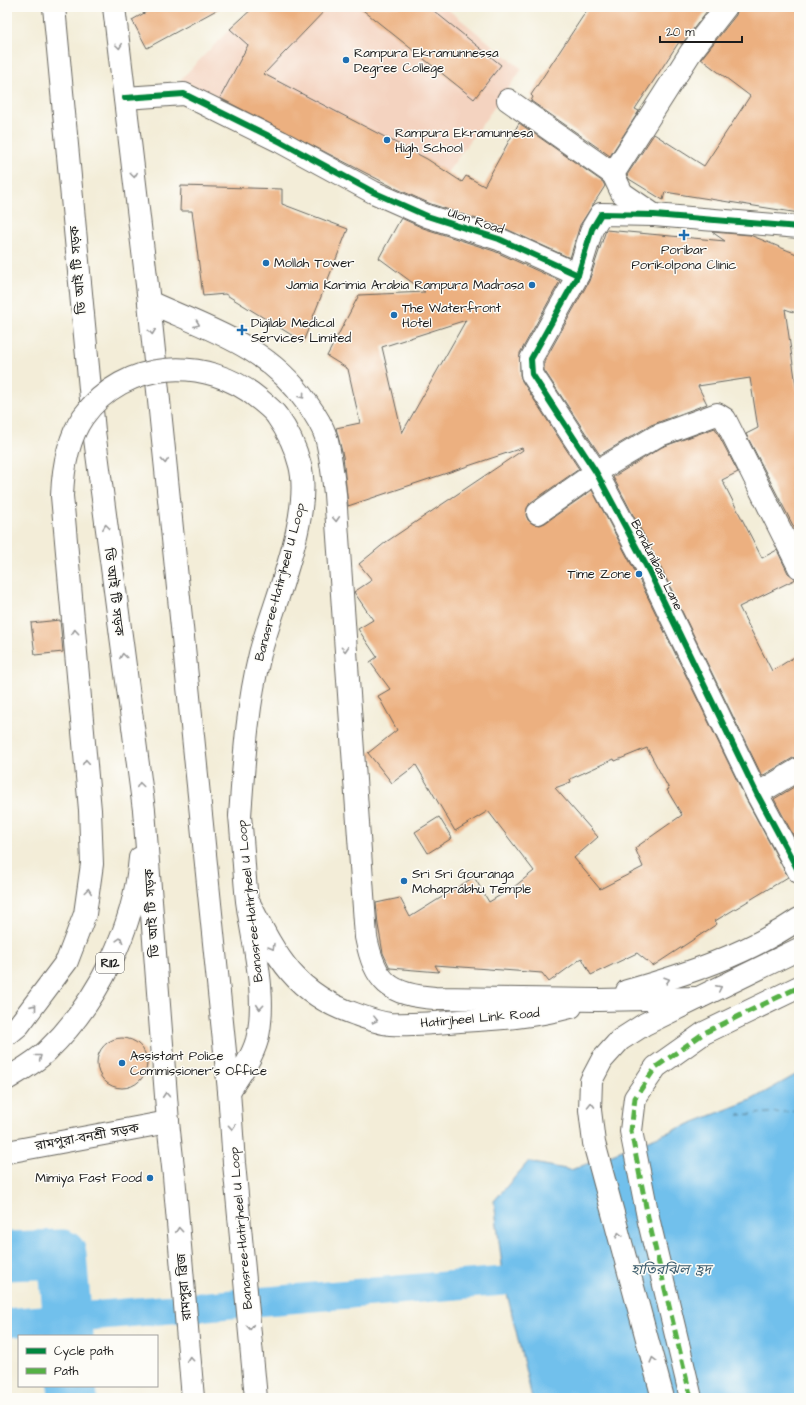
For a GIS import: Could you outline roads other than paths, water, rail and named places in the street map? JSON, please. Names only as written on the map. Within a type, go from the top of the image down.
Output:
[{"type":"main road","name":"ডি আই টি সড়ক","points":[[54,7],[94,431],[144,810],[168,1122],[174,1176]]},
{"type":"main road","points":[[114,7],[149,302],[229,1091]]},
{"type":"main road","points":[[578,275],[592,229],[616,179],[691,52],[726,7]]},
{"type":"main road","name":"Ulon Road","points":[[125,98],[184,94],[281,142],[373,192],[426,216],[500,239],[578,275]]},
{"type":"main road","points":[[508,100],[616,179],[622,193],[654,215]]},
{"type":"main road","points":[[600,214],[654,215],[799,227]]},
{"type":"main road","name":"Bondunibas Lane","points":[[578,275],[531,359],[532,374],[596,472],[649,571],[757,794],[799,872]]},
{"type":"main road","points":[[149,302],[223,334],[258,353],[277,369],[303,396],[318,419],[326,437],[335,494],[366,937],[369,954],[376,971],[386,984],[400,992],[418,997],[598,1000],[698,998]]},
{"type":"main road","name":"Banasree-Hatirjheel U Loop","points":[[7,1035],[20,1025],[67,961],[85,914],[92,864],[90,810],[62,496],[63,473],[68,451],[83,417],[111,390],[126,380],[154,371],[189,370],[230,379],[246,388],[277,416],[289,438],[300,466],[303,494],[299,519],[288,563],[260,654],[247,721],[240,816],[247,900],[261,1001],[257,1040],[244,1067],[229,1091],[234,1163],[256,1398]]},
{"type":"main road","points":[[538,513],[596,472],[657,436],[717,414],[725,420],[799,567]]},
{"type":"main road","points":[[757,794],[799,769]]},
{"type":"main road","name":"R112","points":[[7,1079],[47,1051],[70,1025],[97,990],[118,947],[132,901],[139,864],[144,810]]},
{"type":"main road","name":"Hatirjheel Link Road","points":[[247,900],[265,934],[290,974],[324,1001],[363,1017],[389,1024],[515,1018],[556,1011],[598,1000],[716,964],[771,938],[799,919]]},
{"type":"main road","points":[[663,1398],[594,1144],[590,1110],[591,1082],[602,1060],[620,1040],[645,1024],[799,949]]},
{"type":"main road","points":[[691,1398],[649,1222],[631,1131],[635,1098],[656,1067],[704,1033],[799,986]]},
{"type":"main road","name":"রামপুরা-বনশ্রী সড়ক","points":[[7,1152],[168,1122]]},
{"type":"main road","name":"রামপুরা ব্রিজ","points":[[174,1176],[193,1398]]},
{"type":"water","name":"হাতিরঝিল হ্রদ","points":[[799,1073],[799,1398],[532,1398],[504,1281],[494,1201],[528,1162],[571,1170],[751,1100]]},
{"type":"waterway","points":[[7,1256],[62,1254],[69,1335]]},
{"type":"waterway","points":[[7,1323],[504,1281]]},
{"type":"waterway","points":[[72,1387],[73,1398]]},
{"type":"place","name":"Rampura Ekramunnessa Degree College","points":[[346,60]]},
{"type":"place","name":"Rampura Ekramunnesa High School","points":[[387,140]]},
{"type":"place","name":"Poribar Porikolpona Clinic","points":[[684,235]]},
{"type":"place","name":"Mollah Tower","points":[[266,263]]},
{"type":"place","name":"Jamia Karimia Arabia Rampura Madrasa","points":[[532,285]]},
{"type":"place","name":"The Waterfront Hotel","points":[[394,315]]},
{"type":"place","name":"Digilab Medical Services Limited","points":[[242,330]]},
{"type":"place","name":"Time Zone","points":[[639,574]]},
{"type":"place","name":"Sri Sri Gouranga Mohaprabhu Temple","points":[[404,881]]},
{"type":"place","name":"Assistant Police Commissioner’s Office","points":[[122,1063]]},
{"type":"place","name":"Mimiya Fast Food","points":[[150,1178]]}]
